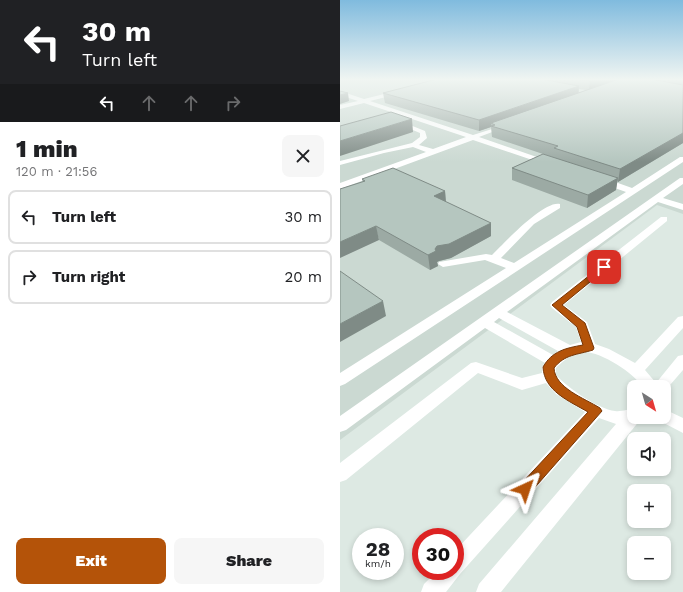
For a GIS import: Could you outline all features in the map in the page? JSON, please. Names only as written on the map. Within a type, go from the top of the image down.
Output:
[{"type":"street","points":[[380,107],[560,166]]},
{"type":"street","points":[[340,163],[383,151],[414,145],[424,138],[423,132],[395,121]]},
{"type":"street","points":[[340,186],[515,122]]},
{"type":"street","points":[[414,145],[433,152]]},
{"type":"street","points":[[340,380],[683,159]]},
{"type":"street","points":[[597,179],[633,191]]},
{"type":"street","points":[[340,425],[683,180]]},
{"type":"street","points":[[657,199],[683,207]]},
{"type":"street","points":[[494,259],[531,222],[557,206]]},
{"type":"street","points":[[589,348],[582,325],[556,305],[664,219]]},
{"type":"street","points":[[443,264],[474,258],[494,259],[515,267]]},
{"type":"street","points":[[498,312],[569,351]]},
{"type":"street","points":[[636,370],[683,320]]},
{"type":"street","points":[[485,322],[553,361]]},
{"type":"street","points":[[627,416],[616,418],[596,411],[561,390],[549,377],[548,367],[558,357],[569,351],[589,348],[618,360],[636,370],[646,380]]},
{"type":"street","points":[[667,380],[683,360]]},
{"type":"street","points":[[340,474],[476,367],[522,384],[549,377]]},
{"type":"street","points":[[464,556],[596,411]]},
{"type":"street","points":[[671,419],[683,426]]},
{"type":"street","points":[[487,592],[627,423]]},
{"type":"street","points":[[432,592],[443,580]]},
{"type":"shaded area","points":[[340,107],[683,107],[683,214],[657,205],[340,440]]},
{"type":"building","points":[[431,107],[518,107],[479,120]]},
{"type":"building","points":[[539,107],[683,107],[683,133],[620,169],[554,148],[558,146],[491,126],[495,125],[491,123]]},
{"type":"building","points":[[391,112],[412,119],[340,141],[340,126]]},
{"type":"building","points":[[543,154],[618,178],[588,195],[512,168]]},
{"type":"building","points":[[393,168],[445,191],[434,196],[491,223],[449,244],[437,246],[435,249],[436,251],[428,255],[376,226],[340,242],[340,189],[365,181],[362,179]]},
{"type":"building","points":[[340,271],[383,301],[340,324]]},
{"type":"route","points":[[525,489],[596,411],[561,390],[549,377],[548,367],[558,357],[569,351],[574,349],[589,348],[582,325],[556,305],[604,267]]}]
